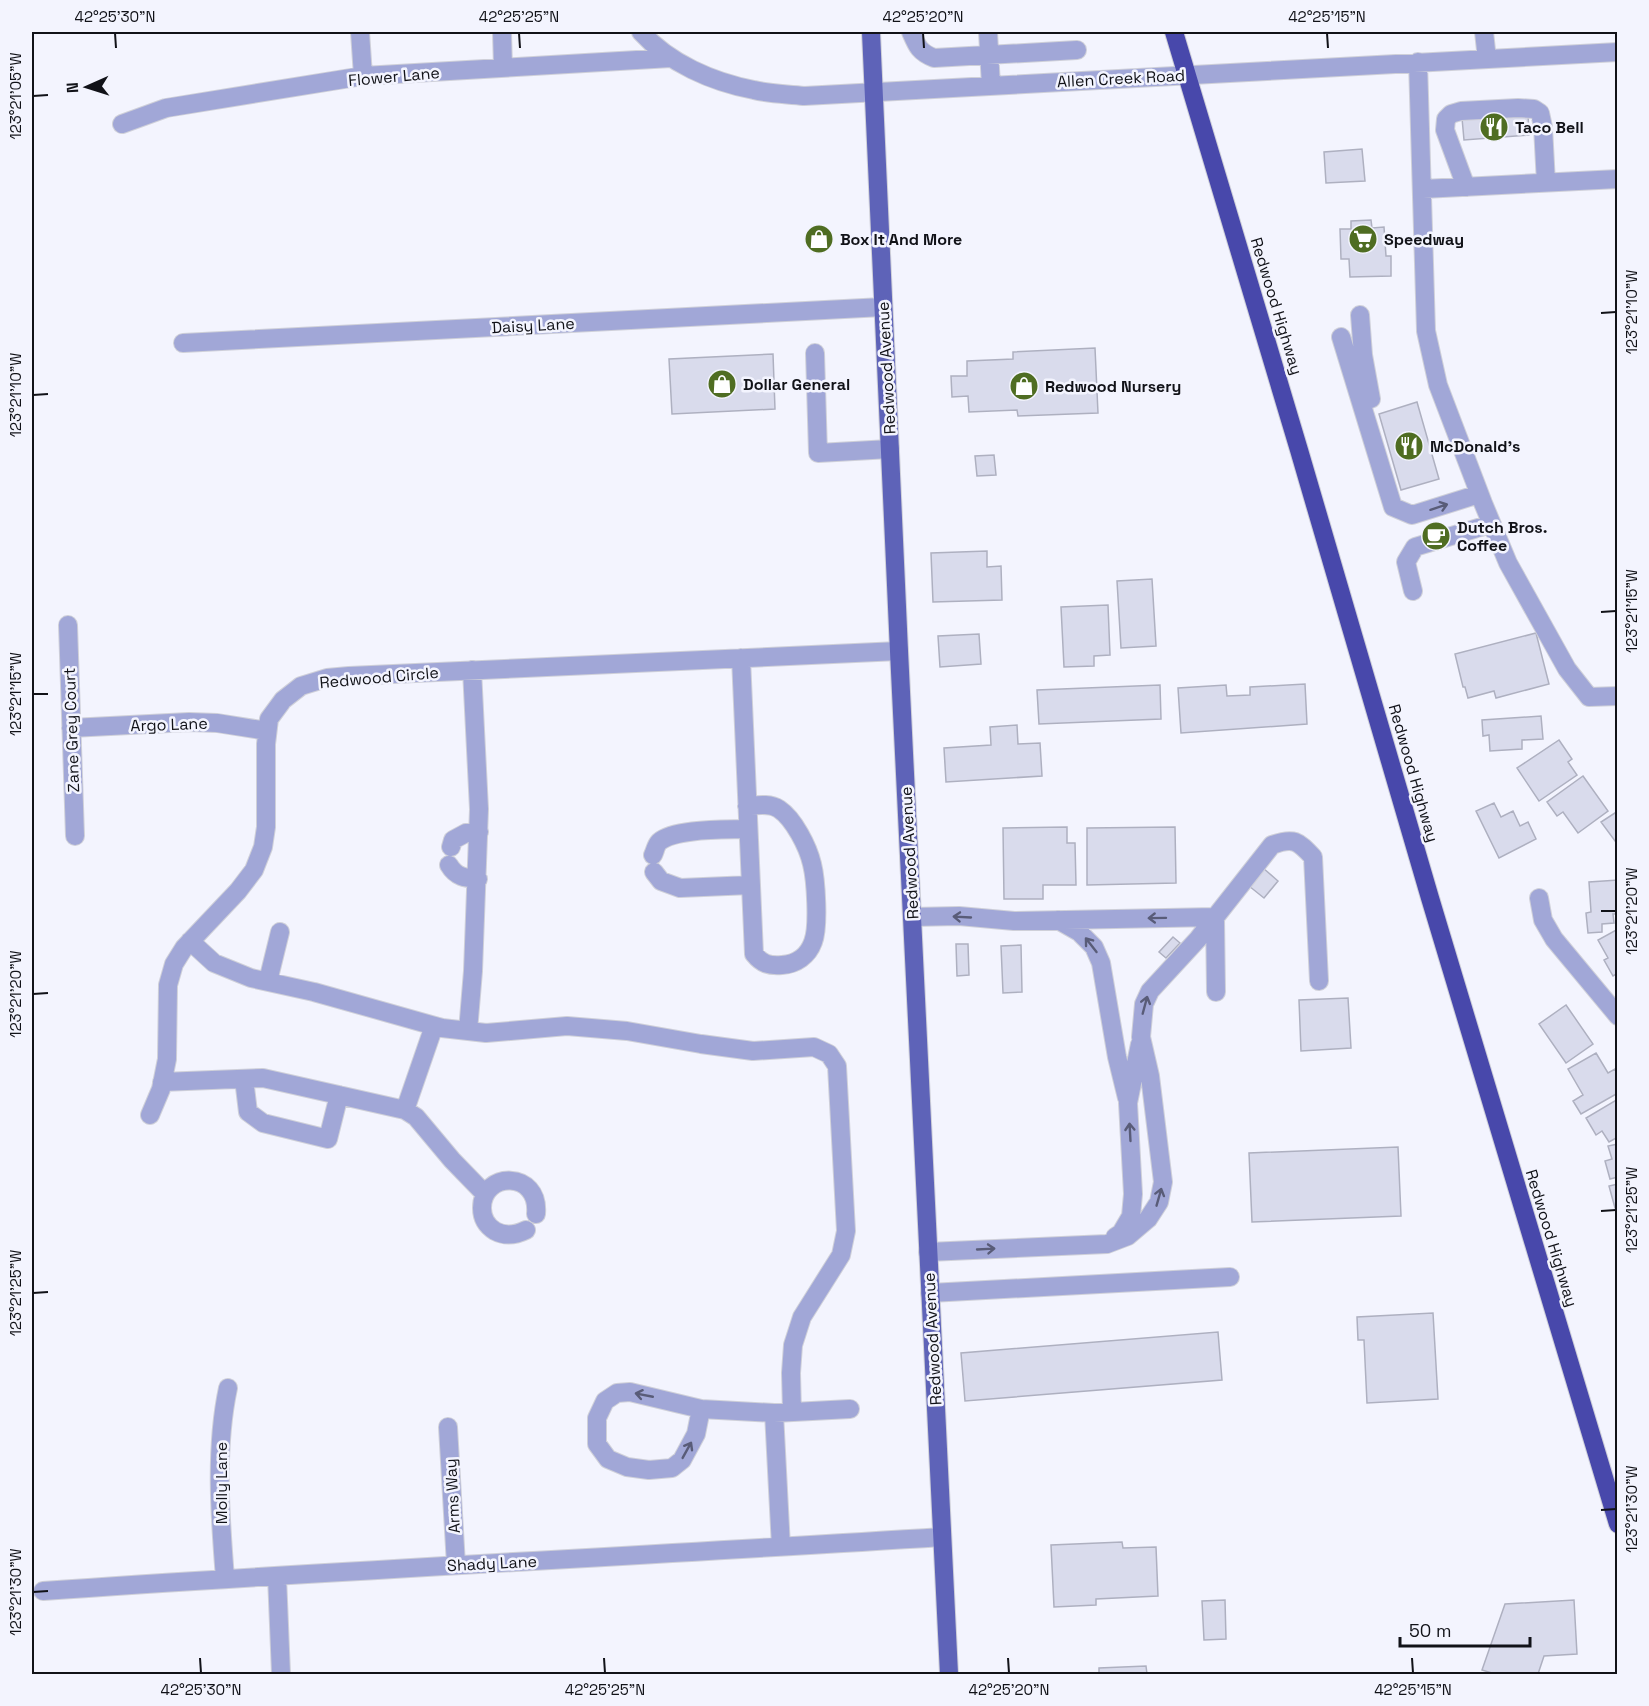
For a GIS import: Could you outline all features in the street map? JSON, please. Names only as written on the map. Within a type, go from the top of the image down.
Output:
[{"type":"highway","name":"Redwood Highway","points":[[1174,32],[1617,1524]]},
{"type":"main road","name":"Redwood Avenue","points":[[871,32],[949,1674]]},
{"type":"street","points":[[360,32],[363,76]]},
{"type":"street","points":[[502,32],[503,68]]},
{"type":"street","name":"Allen Creek Road","points":[[640,32],[671,58],[733,86],[804,96],[1617,52]]},
{"type":"street","points":[[911,32],[923,54],[934,58],[1077,50]]},
{"type":"street","points":[[988,32],[991,86]]},
{"type":"street","points":[[1484,32],[1486,59]]},
{"type":"street","name":"Flower Lane","points":[[122,124],[166,108],[363,76],[671,58]]},
{"type":"street","points":[[1418,62],[1426,331],[1438,385],[1508,563],[1567,669],[1589,697],[1617,696]]},
{"type":"street","points":[[1466,187],[1445,130],[1446,119],[1451,114],[1461,111],[1518,108],[1534,109],[1540,113],[1546,183]]},
{"type":"street","points":[[1423,189],[1617,179]]},
{"type":"street","name":"Daisy Lane","points":[[183,343],[883,308]]},
{"type":"street","points":[[1360,315],[1362,355],[1370,394],[1390,463],[1387,486]]},
{"type":"street","points":[[1341,337],[1393,507],[1412,516],[1479,494]]},
{"type":"street","points":[[815,354],[818,453],[890,449]]},
{"type":"street","points":[[1413,591],[1406,562],[1415,547],[1491,524]]},
{"type":"street","name":"Zane Grey Court","points":[[68,625],[75,836]]},
{"type":"street","name":"Redwood Circle","points":[[150,1115],[162,1082],[166,1059],[168,985],[174,964],[184,948],[238,891],[254,870],[263,847],[266,827],[269,719],[283,700],[301,686],[327,678],[350,676],[899,651]]},
{"type":"street","points":[[741,658],[747,806],[748,829],[754,954],[760,963],[784,965],[798,961],[808,953],[814,942],[817,926],[812,865],[803,841],[791,821],[778,809],[763,805],[747,806]]},
{"type":"street","points":[[468,1031],[479,832],[472,670]]},
{"type":"street","name":"Argo Lane","points":[[71,728],[189,722],[217,723],[267,731]]},
{"type":"street","points":[[748,829],[699,831],[673,835],[658,843],[653,864],[661,881],[680,888],[751,885]]},
{"type":"street","points":[[451,847],[453,840],[466,833],[479,832]]},
{"type":"street","points":[[1128,1103],[1142,1037],[1143,1005],[1150,991],[1198,939],[1272,845],[1286,840],[1301,844],[1313,857],[1318,981]]},
{"type":"street","points":[[449,866],[459,876],[478,879]]},
{"type":"street","points":[[1539,898],[1543,920],[1554,939],[1617,1016]]},
{"type":"street","points":[[912,917],[958,916],[1014,921],[1215,917]]},
{"type":"street","points":[[1215,917],[1216,993]]},
{"type":"street","points":[[1058,920],[1079,932],[1094,947],[1101,963],[1117,1057],[1128,1103],[1131,1216],[1120,1233],[1107,1244]]},
{"type":"street","points":[[268,981],[280,932]]},
{"type":"street","points":[[190,941],[214,963],[251,978],[434,1026],[486,1033],[567,1026],[627,1031],[753,1051],[814,1047],[829,1054],[837,1066],[846,1231],[841,1255],[802,1317],[793,1345],[791,1373],[783,1413],[781,1547]]},
{"type":"street","points":[[405,1110],[434,1026]]},
{"type":"street","points":[[928,1252],[1107,1244],[1128,1236],[1148,1219],[1159,1202],[1163,1182],[1150,1076],[1142,1037]]},
{"type":"street","points":[[162,1082],[263,1078],[405,1110],[417,1117],[452,1160],[485,1194]]},
{"type":"street","points":[[244,1079],[248,1112],[263,1124],[328,1138],[339,1095]]},
{"type":"street","points":[[526,1230],[508,1235],[491,1228],[482,1212],[485,1194],[498,1182],[507,1180],[524,1184],[535,1197],[536,1214]]},
{"type":"street","points":[[930,1293],[1230,1277]]},
{"type":"street","name":"Molly Lane","points":[[225,1578],[221,1536],[220,1449],[228,1388]]},
{"type":"street","points":[[701,1409],[696,1434],[682,1460],[672,1468],[649,1470],[627,1467],[608,1459],[597,1444],[597,1418],[605,1401],[617,1393],[630,1392],[701,1409],[783,1413],[850,1409]]},
{"type":"street","name":"Arms Way","points":[[448,1427],[456,1565]]},
{"type":"street","name":"Shady Lane","points":[[43,1591],[225,1578],[942,1537]]},
{"type":"street","points":[[277,1576],[280,1674]]},
{"type":"building","points":[[1528,113],[1529,135],[1464,140],[1462,118]]},
{"type":"building","points":[[1362,149],[1365,181],[1326,183],[1324,152]]},
{"type":"building","points":[[1371,220],[1372,228],[1384,227],[1386,256],[1391,256],[1391,276],[1350,277],[1349,259],[1341,259],[1340,229],[1351,229],[1351,221]]},
{"type":"building","name":"Redwood Nursery","points":[[1095,348],[1098,413],[1018,416],[1017,410],[969,412],[968,396],[952,397],[951,376],[967,376],[967,361],[1013,359],[1013,352]]},
{"type":"building","name":"Dollar General","points":[[773,354],[775,409],[672,414],[669,359]]},
{"type":"building","points":[[1417,402],[1439,479],[1401,490],[1379,414]]},
{"type":"building","points":[[994,455],[996,475],[977,476],[975,456]]},
{"type":"building","points":[[987,551],[987,567],[1001,566],[1002,600],[933,602],[931,553]]},
{"type":"building","points":[[1152,579],[1156,646],[1121,648],[1117,581]]},
{"type":"building","points":[[1108,605],[1110,655],[1094,656],[1094,666],[1064,667],[1061,607]]},
{"type":"building","points":[[1536,633],[1549,684],[1496,698],[1494,691],[1468,698],[1455,654]]},
{"type":"building","points":[[979,634],[981,664],[940,667],[938,636]]},
{"type":"building","points":[[1305,684],[1307,724],[1181,733],[1178,688],[1226,685],[1227,696],[1250,695],[1250,687]]},
{"type":"building","points":[[1160,685],[1161,719],[1039,724],[1037,690]]},
{"type":"building","points":[[1541,716],[1543,739],[1522,740],[1522,749],[1490,751],[1489,735],[1483,736],[1482,720]]},
{"type":"building","points":[[1017,725],[1018,744],[1040,743],[1042,776],[946,782],[944,748],[991,745],[990,727]]},
{"type":"building","points":[[1559,740],[1572,759],[1568,762],[1577,775],[1539,801],[1517,768]]},
{"type":"building","points":[[1583,776],[1608,811],[1578,833],[1563,812],[1557,816],[1547,802]]},
{"type":"building","points":[[1494,803],[1501,817],[1513,811],[1520,826],[1528,822],[1536,839],[1499,858],[1476,811]]},
{"type":"building","points":[[1618,811],[1618,845],[1601,822]]},
{"type":"building","points":[[1067,827],[1067,843],[1075,843],[1076,885],[1043,885],[1043,899],[1004,899],[1003,828]]},
{"type":"building","points":[[1175,827],[1176,883],[1087,885],[1087,828]]},
{"type":"building","points":[[1263,868],[1278,881],[1264,898],[1249,886]]},
{"type":"building","points":[[1618,880],[1618,914],[1613,914],[1614,923],[1602,924],[1602,932],[1588,933],[1586,913],[1591,912],[1589,882]]},
{"type":"building","points":[[1618,929],[1618,973],[1613,976],[1604,960],[1608,958],[1598,940]]},
{"type":"building","points":[[1173,937],[1180,943],[1166,958],[1159,952]]},
{"type":"building","points":[[956,944],[968,944],[969,975],[957,976]]},
{"type":"building","points":[[1021,945],[1022,992],[1003,993],[1001,946]]},
{"type":"building","points":[[1348,998],[1351,1048],[1301,1051],[1299,1000]]},
{"type":"building","points":[[1566,1005],[1593,1044],[1566,1063],[1539,1024]]},
{"type":"building","points":[[1596,1053],[1608,1073],[1615,1069],[1618,1074],[1618,1093],[1581,1114],[1573,1101],[1583,1095],[1568,1069]]},
{"type":"building","points":[[1618,1099],[1618,1137],[1609,1142],[1602,1131],[1596,1135],[1586,1118]]},
{"type":"building","points":[[1618,1144],[1618,1177],[1610,1179],[1605,1161],[1612,1159],[1608,1146]]},
{"type":"building","points":[[1398,1147],[1401,1216],[1252,1222],[1249,1153]]},
{"type":"building","points":[[1618,1184],[1618,1208],[1615,1208],[1609,1186]]},
{"type":"building","points":[[1433,1313],[1438,1399],[1367,1403],[1364,1340],[1358,1340],[1357,1317]]},
{"type":"building","points":[[1218,1332],[1222,1380],[965,1401],[961,1353]]},
{"type":"building","points":[[1122,1542],[1123,1548],[1156,1547],[1158,1596],[1096,1599],[1096,1605],[1054,1607],[1051,1545]]},
{"type":"building","points":[[1225,1600],[1226,1639],[1204,1640],[1202,1601]]},
{"type":"building","points":[[1574,1600],[1577,1654],[1544,1656],[1538,1674],[1495,1674],[1482,1670],[1505,1604]]},
{"type":"building","points":[[1146,1666],[1147,1674],[1099,1674],[1099,1668]]},
{"type":"place","name":"Taco Bell","points":[[1494,127]]},
{"type":"place","name":"Box It And More","points":[[819,239]]},
{"type":"place","name":"Speedway","points":[[1363,239]]},
{"type":"place","name":"Dollar General","points":[[722,384]]},
{"type":"place","name":"Redwood Nursery","points":[[1024,386]]},
{"type":"place","name":"McDonald's","points":[[1409,446]]},
{"type":"place","name":"Dutch Bros. Coffee","points":[[1436,536]]}]
